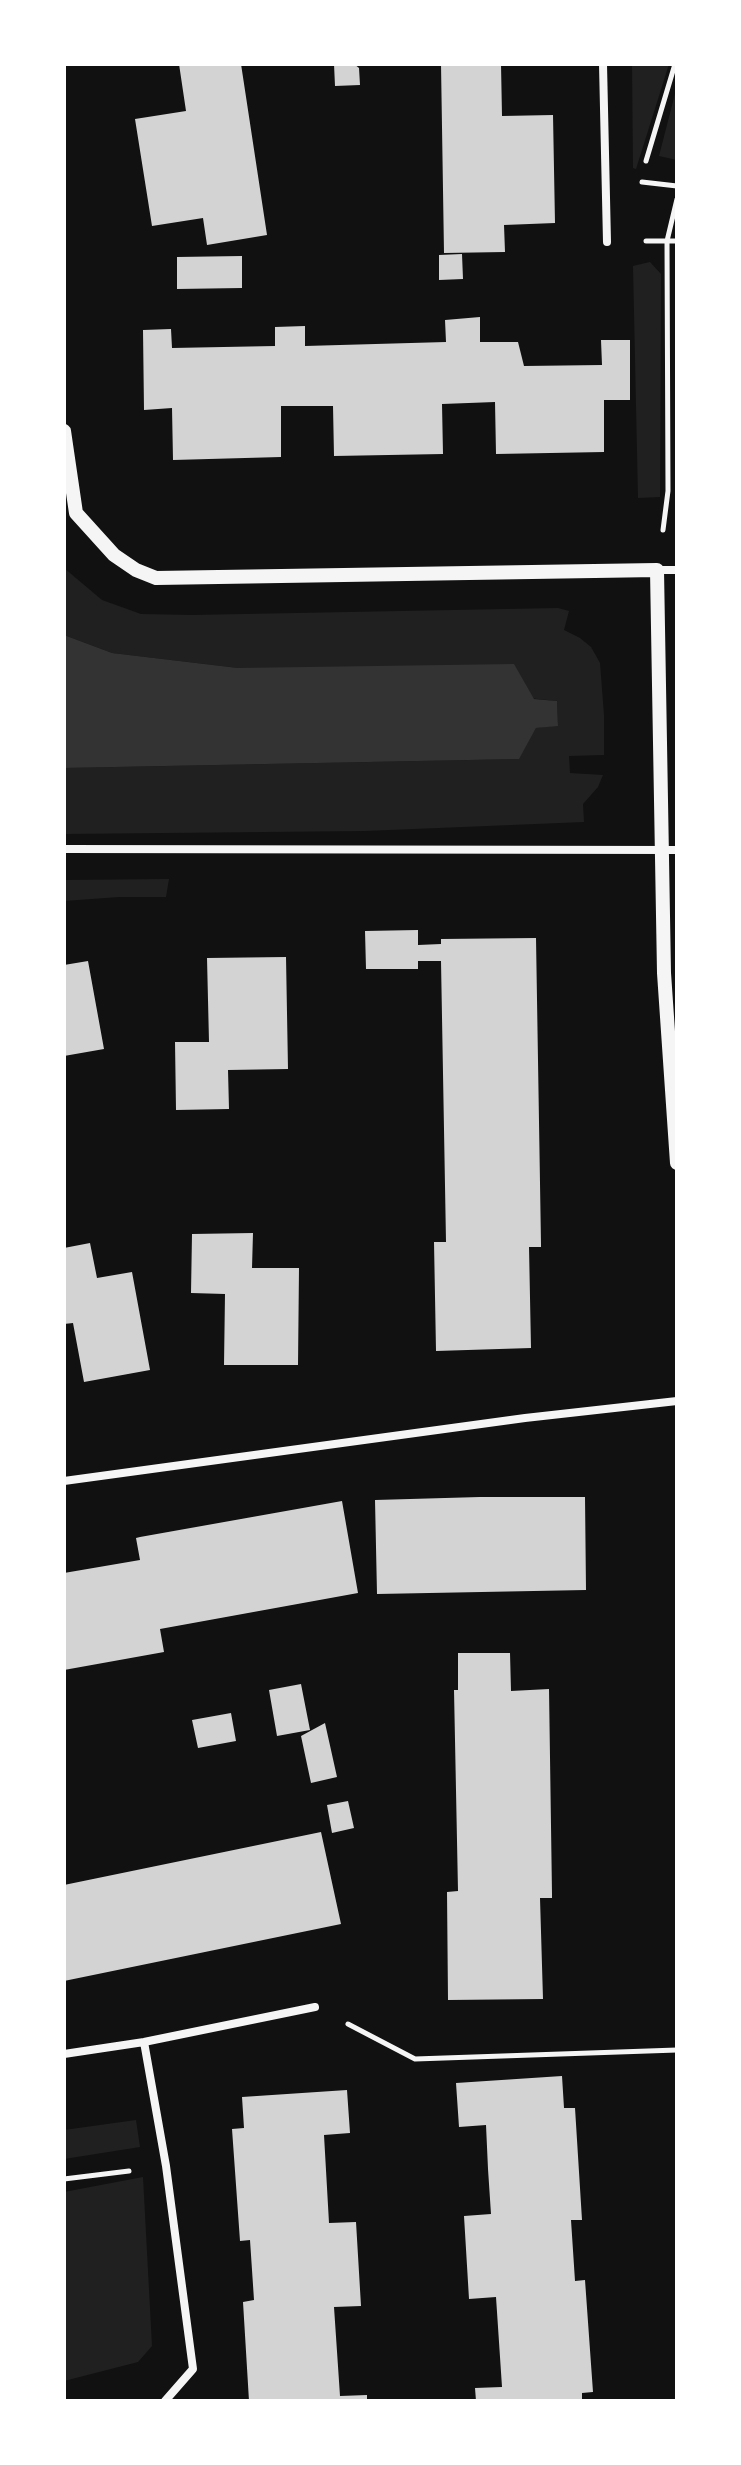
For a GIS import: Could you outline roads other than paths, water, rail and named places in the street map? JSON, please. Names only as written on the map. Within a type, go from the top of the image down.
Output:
[{"type":"street","points":[[603,64],[607,242]]},
{"type":"street","points":[[64,431],[76,513],[114,555],[136,570],[156,578],[677,570]]},
{"type":"street","points":[[657,570],[670,850],[664,973],[677,1163]]},
{"type":"street","points":[[64,849],[670,850]]},
{"type":"street","points":[[64,1481],[525,1418],[677,1401]]},
{"type":"street","points":[[64,2054],[144,2042],[315,2007]]},
{"type":"street","points":[[144,2042],[166,2166],[193,2369],[165,2401]]}]
